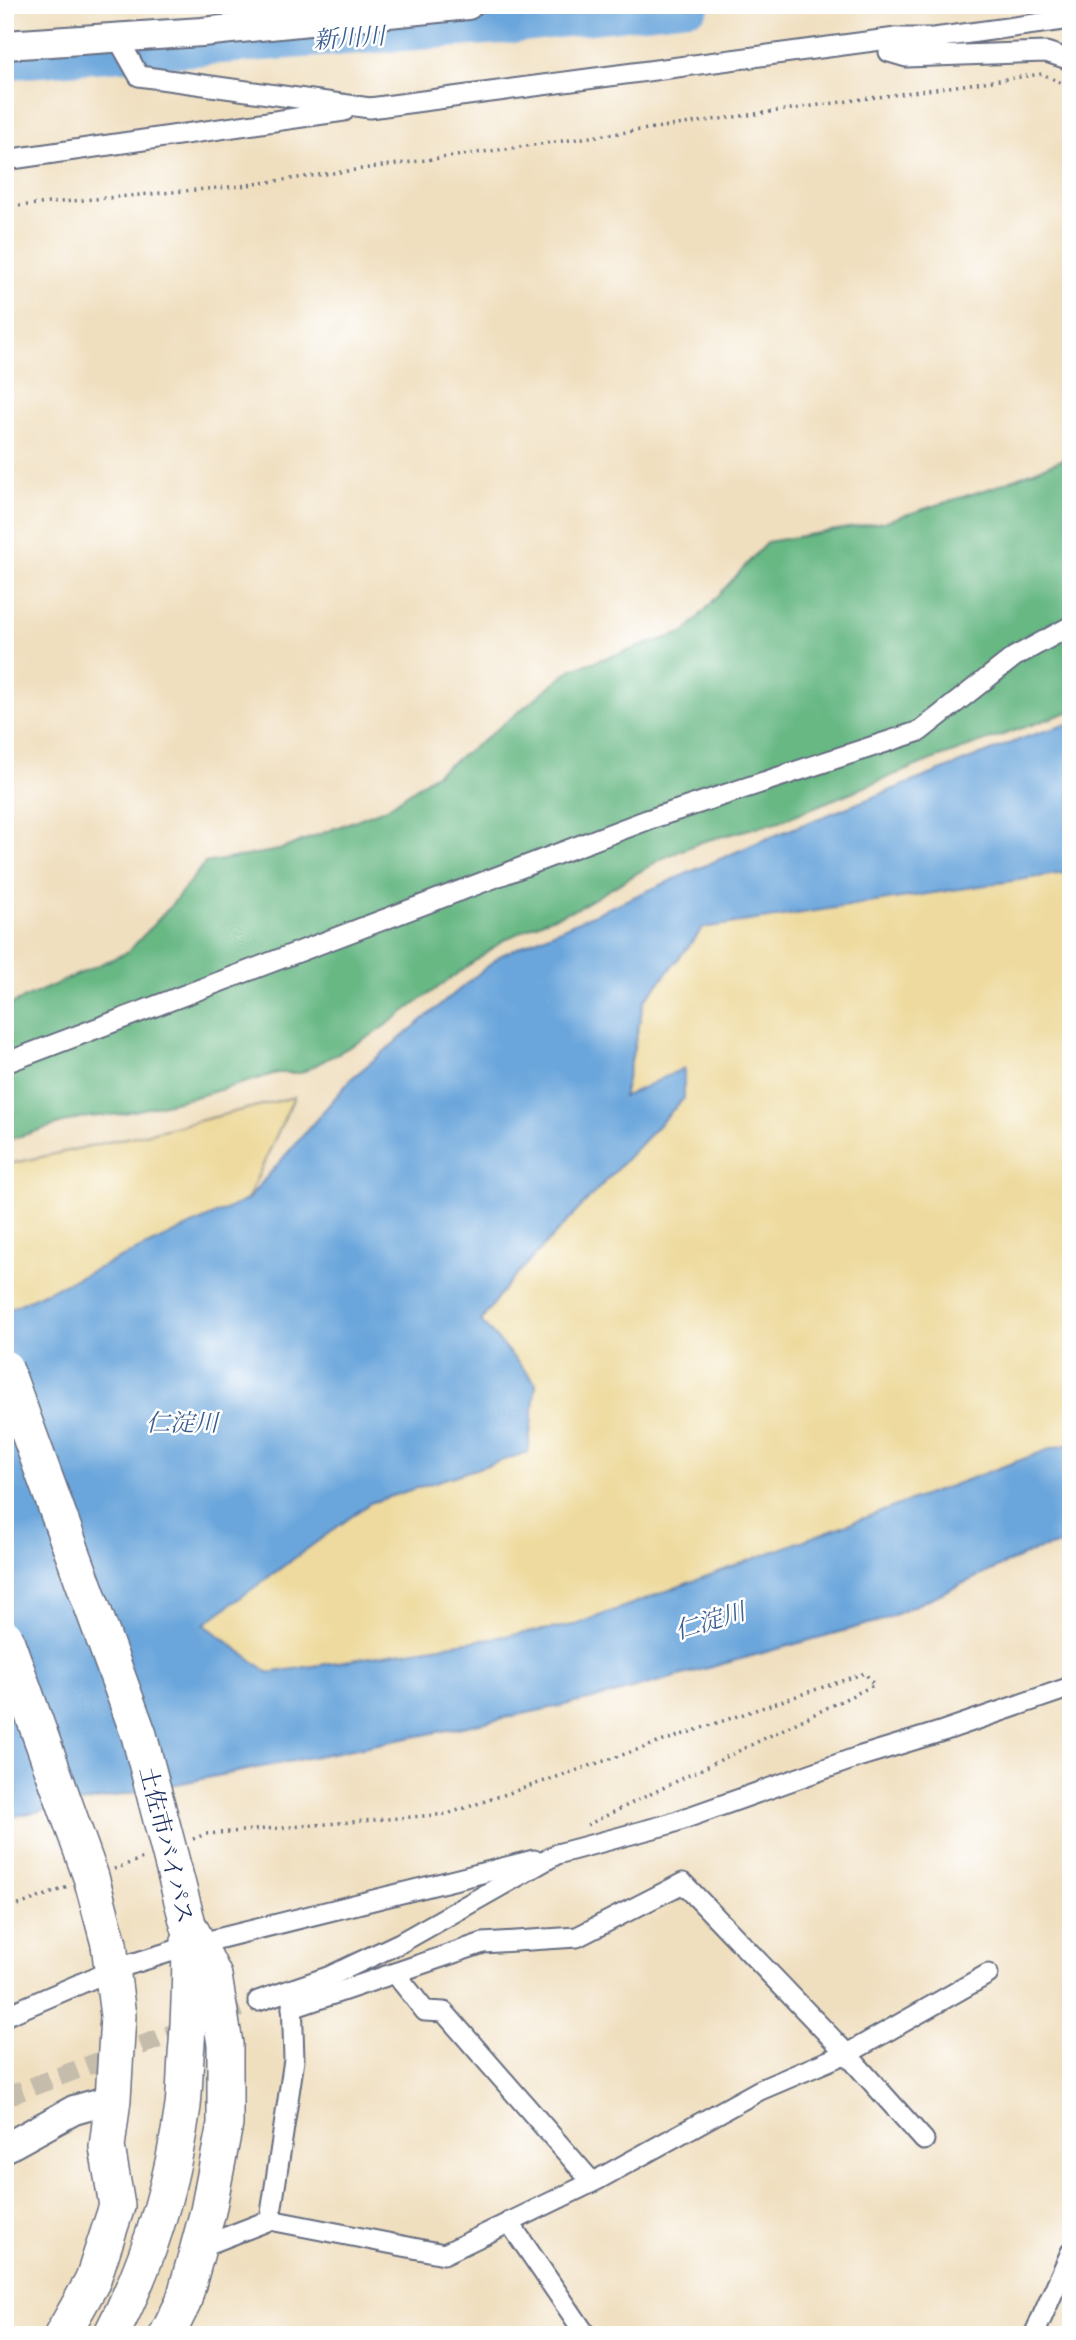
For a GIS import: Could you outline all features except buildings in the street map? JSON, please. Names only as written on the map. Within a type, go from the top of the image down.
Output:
[{"type":"highway","name":"土佐市バイパス","points":[[5,1368],[139,1735],[192,1938],[183,2106],[174,2157],[132,2295],[111,2335]]},
{"type":"highway","points":[[5,1637],[91,1877],[111,1957],[118,2016],[107,2147],[117,2206],[92,2282],[62,2335]]},
{"type":"highway","points":[[167,2335],[183,2303],[208,2211],[225,2123],[225,2044],[214,1976],[192,1938]]},
{"type":"main road","points":[[5,45],[117,37],[328,13],[468,5]]},
{"type":"main road","points":[[5,2148],[74,2110],[113,2099]]},
{"type":"street","points":[[5,160],[367,108],[896,38],[934,38],[1066,16]]},
{"type":"street","points":[[117,37],[139,76],[367,108]]},
{"type":"street","points":[[896,38],[889,52],[906,57],[1046,52],[1071,60]]},
{"type":"street","points":[[5,1063],[647,820],[920,731],[1014,657],[1071,626]]},
{"type":"street","points":[[5,2015],[111,1957],[562,1853],[669,1824],[858,1757],[1071,1687]]},
{"type":"street","points":[[292,1999],[328,1977],[400,1943],[562,1853]]},
{"type":"street","points":[[258,2001],[292,1999],[395,1973],[483,1942],[576,1937],[683,1884],[846,2053],[924,2140]]},
{"type":"street","points":[[395,1973],[425,2011],[444,2012],[592,2182]]},
{"type":"street","points":[[198,2248],[270,2220],[444,2254],[592,2182],[760,2090],[846,2053],[988,1974]]},
{"type":"street","points":[[270,2220],[294,2060],[292,1999]]},
{"type":"street","points":[[509,2222],[586,2335]]},
{"type":"street","points":[[1034,2335],[1071,2252]]},
{"type":"path","points":[[5,208],[240,186],[1042,74],[1062,83],[1071,81]]},
{"type":"path","points":[[181,1844],[206,1834],[447,1814],[865,1673],[874,1685],[586,1825]]},
{"type":"path","points":[[106,1872],[144,1858]]},
{"type":"path","points":[[5,1910],[68,1886]]},
{"type":"green space","points":[[1071,456],[1071,711],[931,760],[780,821],[701,842],[663,858],[578,908],[504,940],[372,1035],[301,1073],[277,1073],[199,1096],[121,1114],[79,1118],[5,1141],[5,1007],[128,952],[168,909],[205,863],[279,850],[387,808],[481,742],[572,669],[685,632],[767,542],[883,522],[994,487]]},
{"type":"sand","points":[[1071,872],[1071,1444],[1053,1448],[575,1625],[269,1673],[203,1624],[370,1503],[528,1452],[536,1383],[481,1321],[507,1285],[684,1098],[684,1069],[623,1098],[644,1001],[704,927]]},
{"type":"sand","points":[[294,1097],[247,1200],[5,1311],[5,1165]]},
{"type":"water","name":"仁淀川","points":[[1071,723],[1071,872],[703,928],[644,1001],[623,1097],[684,1068],[684,1098],[507,1285],[481,1321],[536,1383],[528,1452],[370,1503],[204,1624],[269,1673],[575,1625],[1053,1448],[1071,1444],[1071,1542],[1036,1550],[883,1620],[602,1697],[5,1818],[5,1311],[247,1200],[352,1078],[501,955],[761,841],[1029,736]]},
{"type":"waterway","name":"新川川","points":[[5,62],[509,26],[692,5]]},
{"type":"tunnel","points":[[5,2097],[258,2001]]}]
